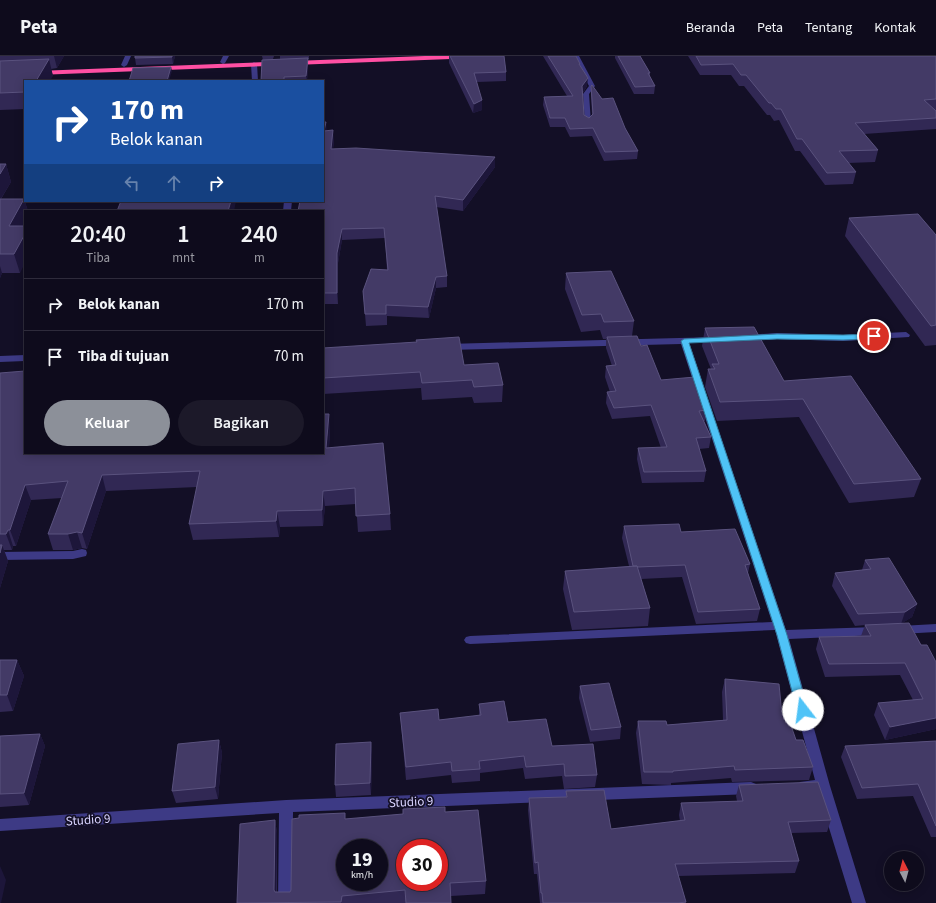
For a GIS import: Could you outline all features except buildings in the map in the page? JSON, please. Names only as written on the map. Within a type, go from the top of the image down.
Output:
[{"type":"highway","points":[[375,56],[225,59],[30,71],[477,56]]},
{"type":"street","points":[[124,65],[128,56]]},
{"type":"street","points":[[576,56],[592,86],[586,94],[588,123]]},
{"type":"street","points":[[254,64],[255,80]]},
{"type":"street","points":[[738,338],[777,336],[843,338],[906,335]]},
{"type":"street","points":[[434,348],[723,339]]},
{"type":"street","points":[[684,341],[781,631],[823,786],[859,903]]},
{"type":"street","points":[[0,359],[24,358]]},
{"type":"street","points":[[0,556],[73,555],[82,553]]},
{"type":"street","points":[[470,640],[936,628]]},
{"type":"street","points":[[792,787],[823,786]]},
{"type":"street","name":"Studio 9","points":[[0,825],[286,806],[760,788]]},
{"type":"street","points":[[285,903],[286,806]]},
{"type":"route","points":[[803,710],[782,635],[684,341],[777,336],[843,338],[874,336]]}]
